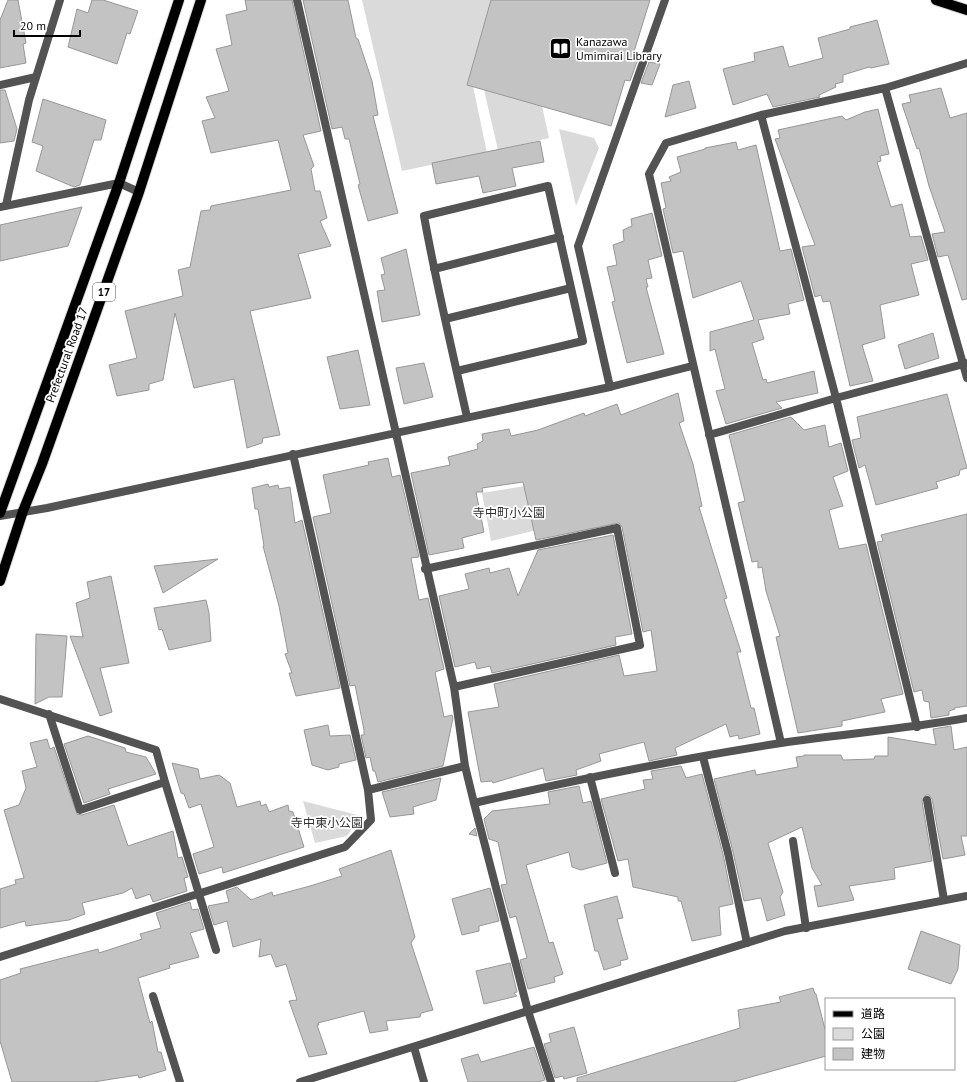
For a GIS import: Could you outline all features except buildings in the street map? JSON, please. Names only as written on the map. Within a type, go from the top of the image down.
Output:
[{"type":"main road","name":"Prefectural Road 17","points":[[0,514],[119,183],[178,0]]},
{"type":"main road","name":"Prefectural Road 17","points":[[0,580],[23,511],[45,457],[139,192],[201,0]]},
{"type":"main road","points":[[936,0],[967,10]]},
{"type":"street","points":[[60,0],[29,100],[3,206],[119,183],[139,192]]},
{"type":"street","points":[[297,0],[425,569],[454,687],[465,766],[528,1011],[551,1082]]},
{"type":"street","points":[[610,387],[578,246],[665,0]]},
{"type":"street","points":[[781,743],[692,366],[649,174],[666,143],[761,115],[885,88],[967,63]]},
{"type":"street","points":[[0,85],[36,77]]},
{"type":"street","points":[[885,88],[965,364],[967,378]]},
{"type":"street","points":[[761,115],[836,398],[918,726]]},
{"type":"street","points":[[457,371],[583,341],[548,186],[424,216],[434,269],[467,417]]},
{"type":"street","points":[[434,269],[560,237]]},
{"type":"street","points":[[445,319],[571,288]]},
{"type":"street","points":[[709,435],[836,398],[965,364]]},
{"type":"street","points":[[0,514],[47,508],[394,432],[610,387],[692,366]]},
{"type":"street","points":[[0,957],[345,847],[372,820],[368,790],[293,454]]},
{"type":"street","points":[[425,569],[616,528],[640,646],[454,687]]},
{"type":"street","points":[[0,699],[156,750],[216,950]]},
{"type":"street","points":[[49,714],[80,810],[165,782]]},
{"type":"street","points":[[474,802],[590,777],[781,743],[918,726],[967,718]]},
{"type":"street","points":[[703,757],[728,853],[747,943]]},
{"type":"street","points":[[368,790],[465,766]]},
{"type":"street","points":[[590,777],[615,874]]},
{"type":"street","points":[[927,800],[944,900]]},
{"type":"street","points":[[793,841],[806,928]]},
{"type":"street","points":[[300,1082],[785,931],[967,896]]},
{"type":"street","points":[[153,996],[180,1082]]},
{"type":"street","points":[[414,1047],[424,1082]]},
{"type":"green space","points":[[362,0],[491,0],[467,84],[473,86],[487,153],[402,171]]},
{"type":"green space","points":[[484,90],[542,106],[549,138],[498,150]]},
{"type":"green space","points":[[559,129],[594,138],[599,148],[576,206]]},
{"type":"green space","name":"寺中町小公園","points":[[525,486],[537,530],[491,541],[482,493]]},
{"type":"green space","name":"寺中東小公園","points":[[303,801],[361,816],[347,836],[315,843]]},
{"type":"place","name":"Kanazawa Umimirai Library","points":[[560,49]]}]
